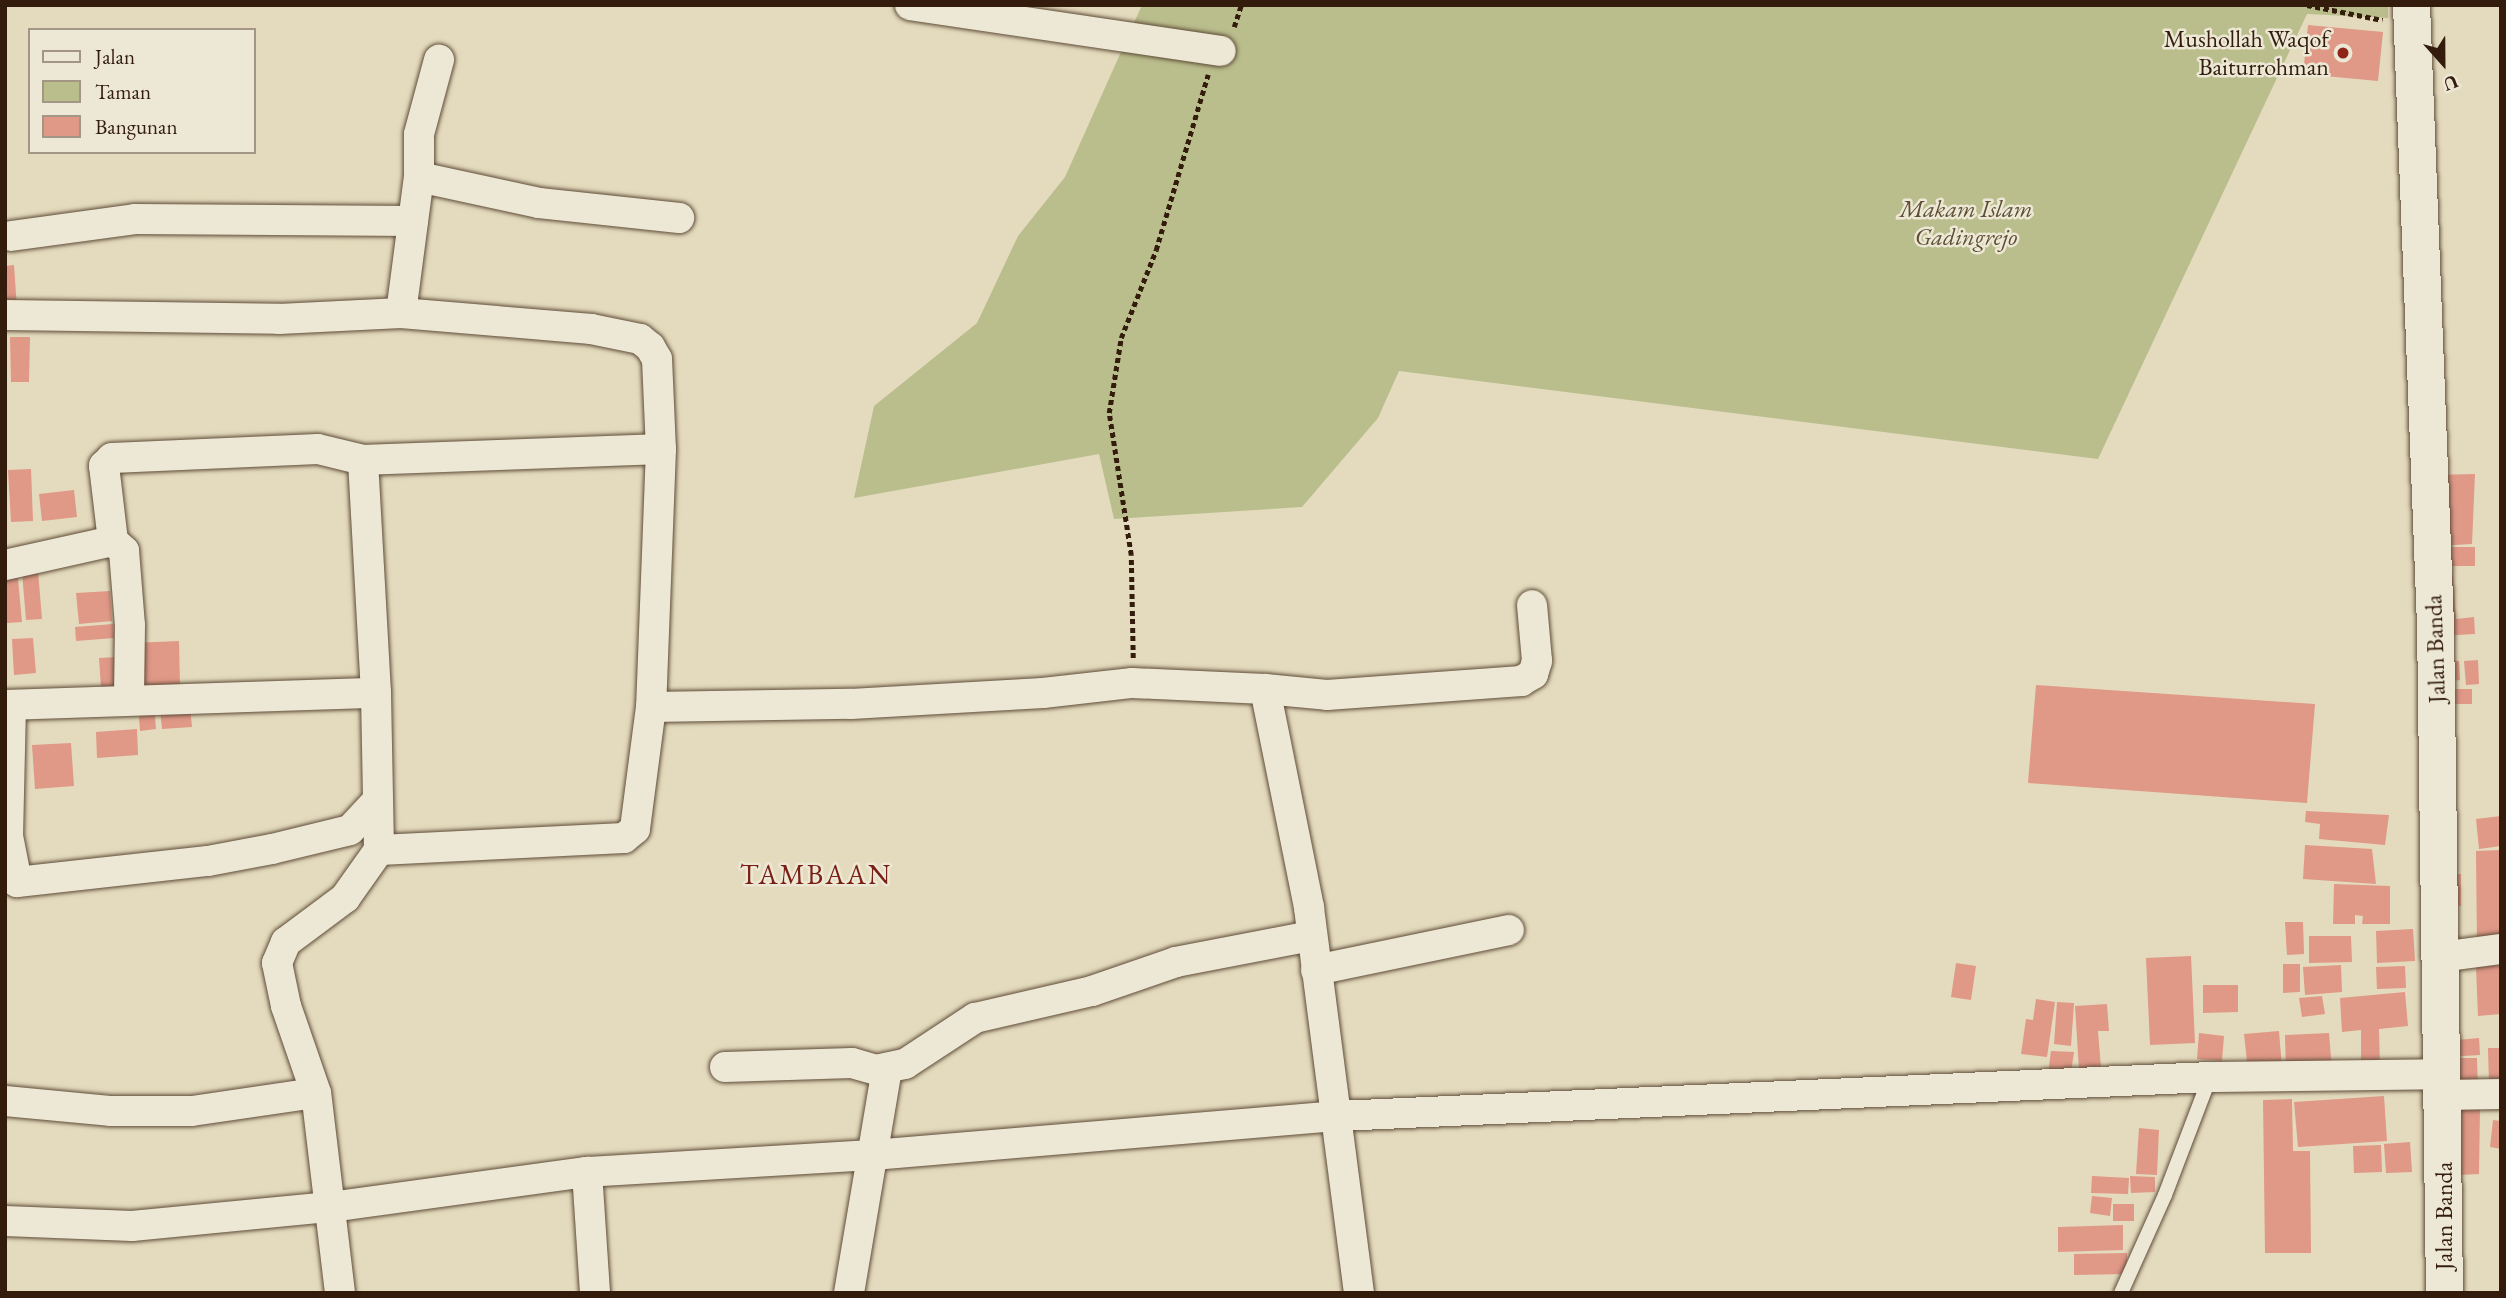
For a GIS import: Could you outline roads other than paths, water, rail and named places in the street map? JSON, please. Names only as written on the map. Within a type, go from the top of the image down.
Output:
[{"type":"street","points":[[911,5],[1221,51]]},
{"type":"street","name":"Jalan Banda","points":[[2411,15],[2435,624],[2444,1085],[2444,1293]]},
{"type":"street","points":[[401,313],[419,177],[419,134],[439,60]]},
{"type":"street","points":[[419,177],[539,203],[679,218]]},
{"type":"street","points":[[11,236],[135,219],[413,221]]},
{"type":"street","points":[[5,315],[279,319],[401,313],[591,329],[646,342],[657,359],[661,449],[651,706],[641,810],[635,830],[624,838],[379,850]]},
{"type":"street","points":[[129,698],[130,625],[124,551],[113,541],[104,466],[112,458],[318,449],[363,460],[661,449]]},
{"type":"street","points":[[340,1293],[316,1093],[286,1006],[277,963],[286,942],[345,898],[379,850],[376,692],[363,460]]},
{"type":"street","points":[[5,565],[113,541]]},
{"type":"street","points":[[651,706],[851,704],[1132,683],[1265,689],[1327,695],[1521,681],[1533,674],[1537,661],[1532,605]]},
{"type":"street","points":[[1265,689],[1311,936],[1338,1116],[1359,1293]]},
{"type":"street","points":[[376,692],[129,698],[8,705],[8,836],[17,882],[208,861],[272,849],[350,830],[377,801]]},
{"type":"street","points":[[1316,970],[1509,930]]},
{"type":"street","points":[[725,1067],[852,1063],[887,1068],[929,1052],[975,1018],[1092,991],[1176,962],[1311,936]]},
{"type":"street","points":[[2441,957],[2501,949]]},
{"type":"street","points":[[849,1293],[887,1068]]},
{"type":"street","points":[[5,1221],[132,1226],[330,1207],[587,1172],[873,1155],[1338,1116],[2210,1077],[2444,1085],[2501,1094]]},
{"type":"street","points":[[5,1101],[110,1111],[191,1111],[316,1093]]},
{"type":"street","points":[[587,1172],[595,1293]]},
{"type":"lane","points":[[2121,1293],[2165,1195],[2210,1077]]},
{"type":"place","name":"Mushollah Waqof Baiturrohman","points":[[2343,53]]},
{"type":"district","name":"TAMBAAN","points":[[816,874]]},
{"type":"park label","name":"Makam Islam Gadingrejo","points":[[1966,223]]}]
